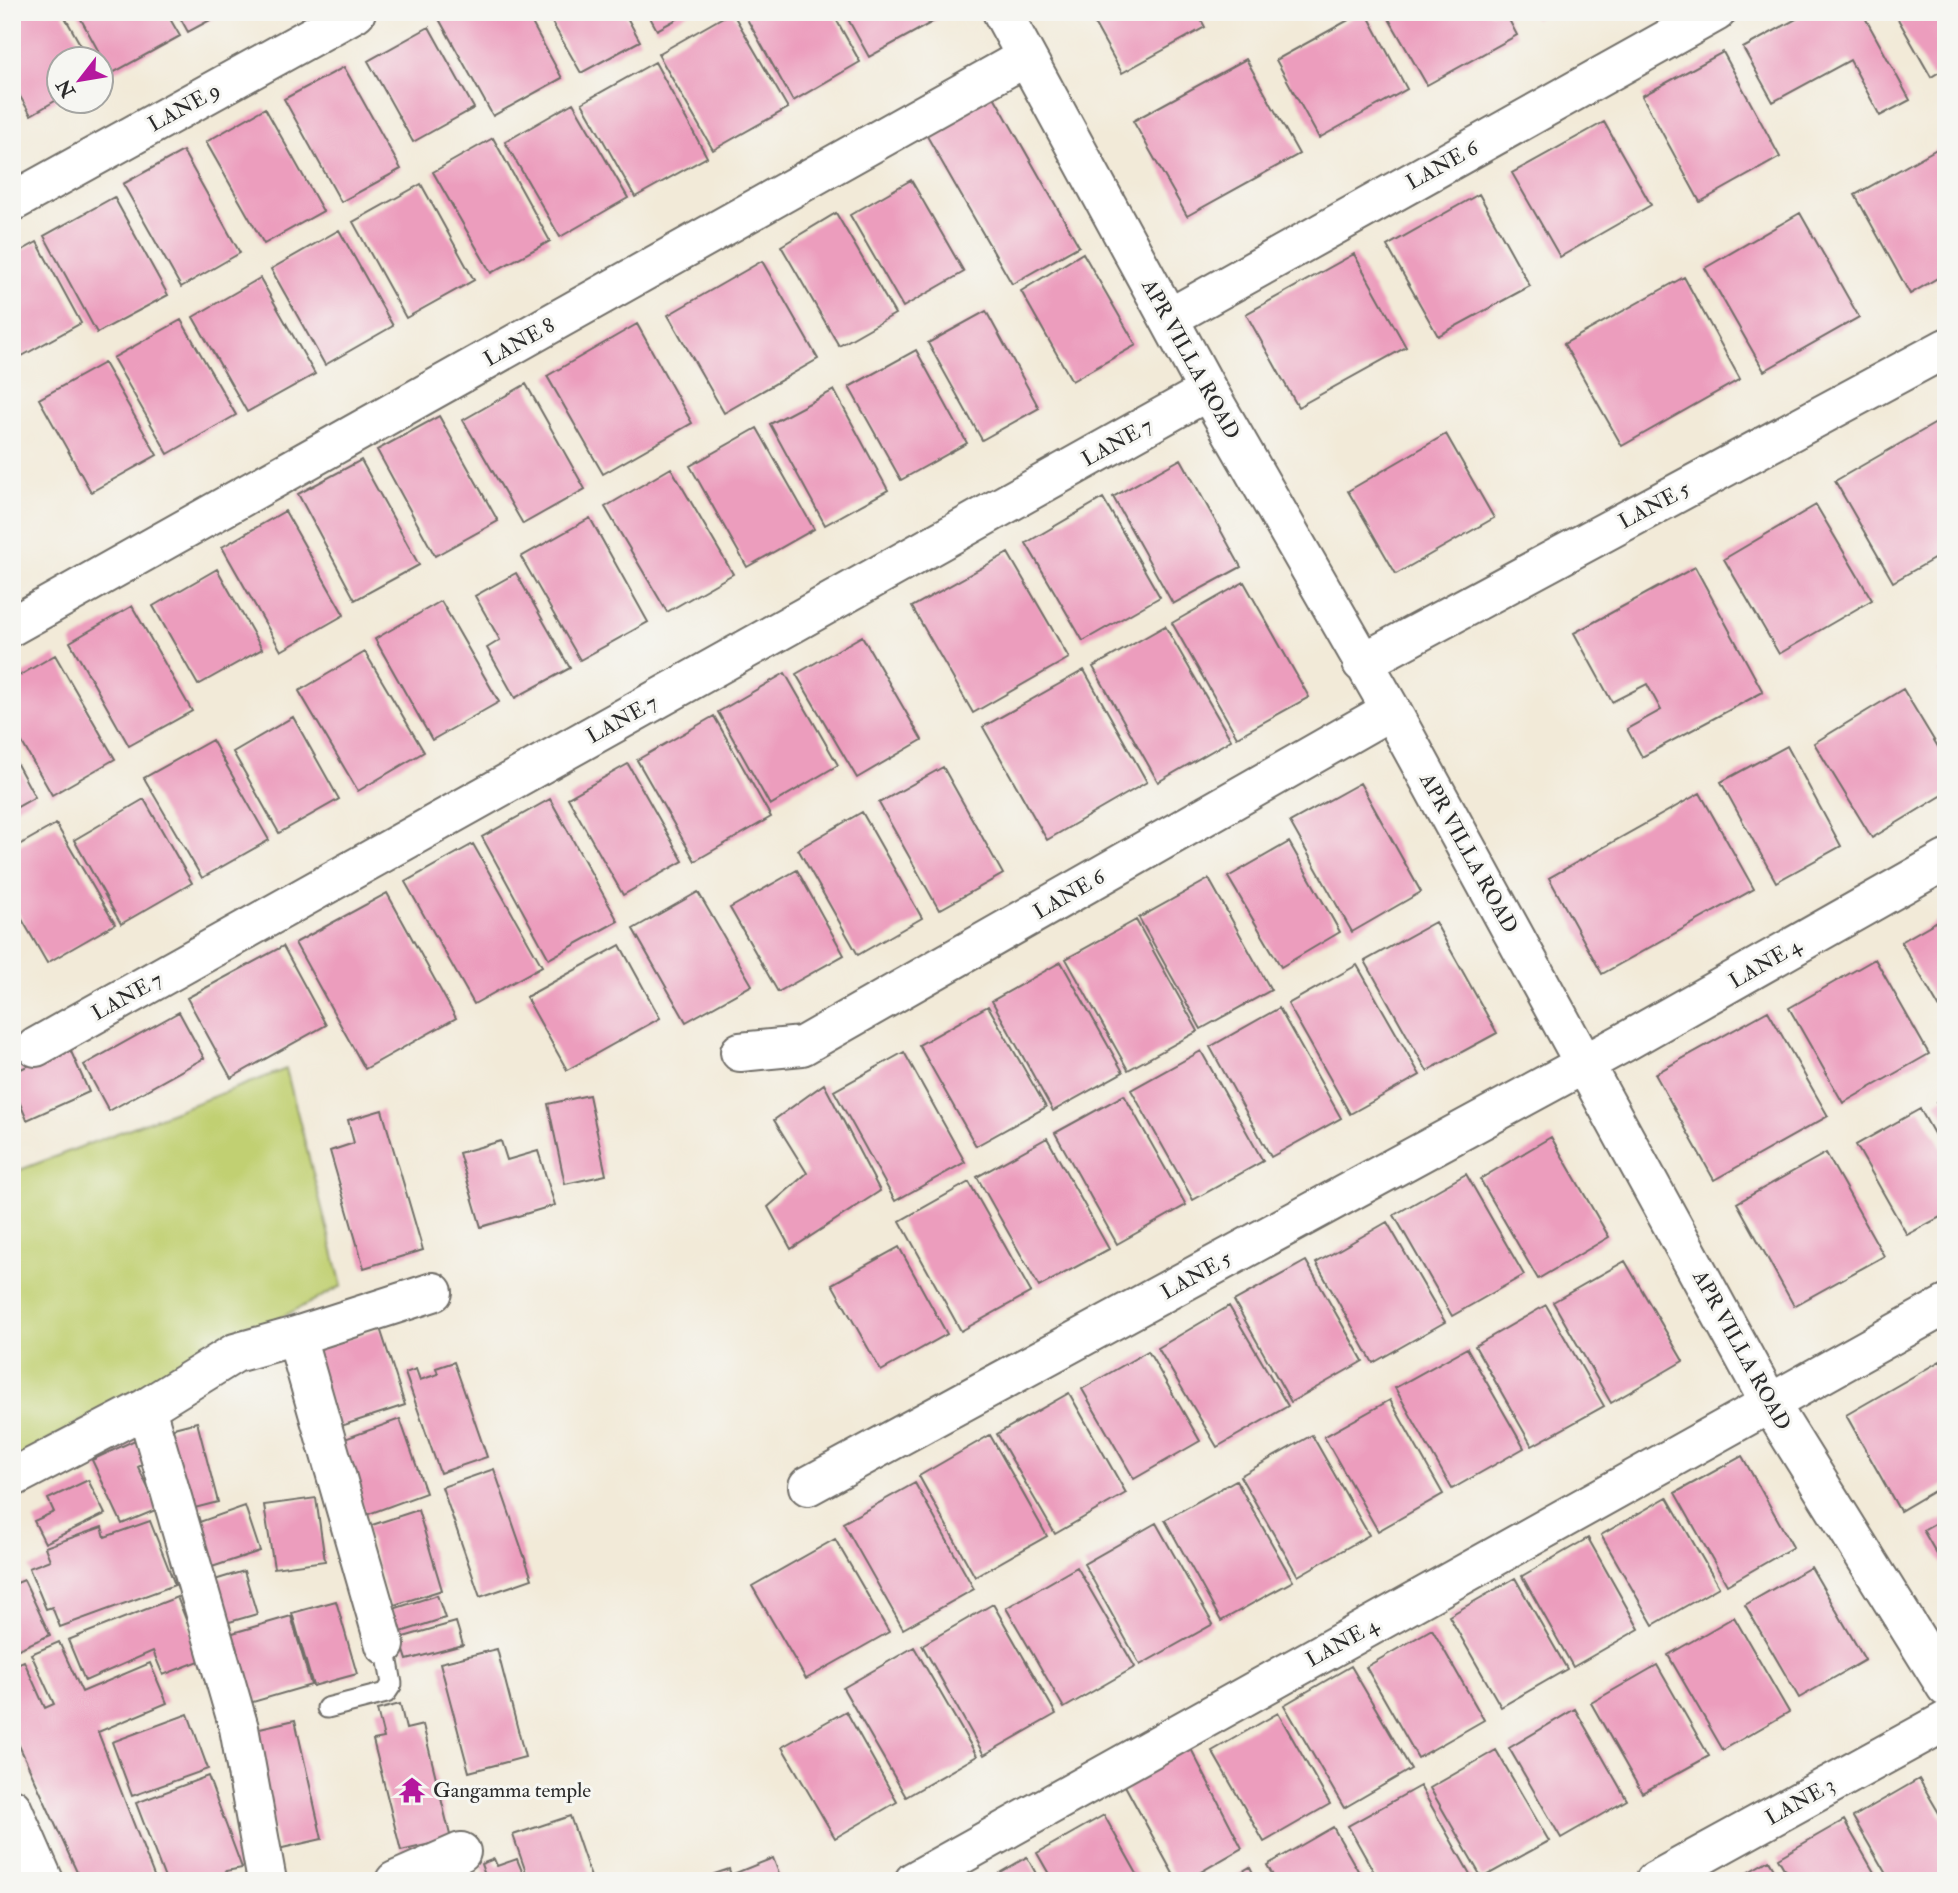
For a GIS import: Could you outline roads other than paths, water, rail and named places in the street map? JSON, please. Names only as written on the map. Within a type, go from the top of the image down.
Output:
[{"type":"street","name":"LANE 9","points":[[12,202],[356,12]]},
{"type":"street","name":"APR VILLA ROAD","points":[[1002,12],[1208,391],[1391,710],[1770,1404],[1946,1688]]},
{"type":"street","name":"LANE 6","points":[[1169,318],[1716,12]]},
{"type":"street","name":"LANE 8","points":[[12,626],[1026,57]]},
{"type":"street","name":"LANE 5","points":[[1362,663],[1946,348]]},
{"type":"street","name":"LANE 7","points":[[36,1047],[1208,391]]},
{"type":"street","name":"LANE 6","points":[[740,1052],[802,1046],[1391,710]]},
{"type":"street","name":"LANE 4","points":[[1584,1064],[1946,860]]},
{"type":"street","name":"LANE 5","points":[[808,1486],[1584,1064]]},
{"type":"street","points":[[12,1478],[146,1408],[235,1353],[433,1292]]},
{"type":"street","points":[[1770,1404],[1946,1305]]},
{"type":"street","points":[[296,1336],[384,1645]]},
{"type":"street","name":"LANE 4","points":[[914,1881],[1770,1404]]},
{"type":"street","points":[[146,1408],[239,1728],[267,1881]]},
{"type":"street","name":"LANE 3","points":[[1655,1881],[1946,1721]]},
{"type":"street","points":[[12,1808],[44,1881]]},
{"type":"street","points":[[395,1881],[461,1853]]},
{"type":"lane","points":[[327,1708],[386,1693],[392,1684],[384,1645]]},
{"type":"place","name":"Gangamma temple","points":[[412,1790]]}]
